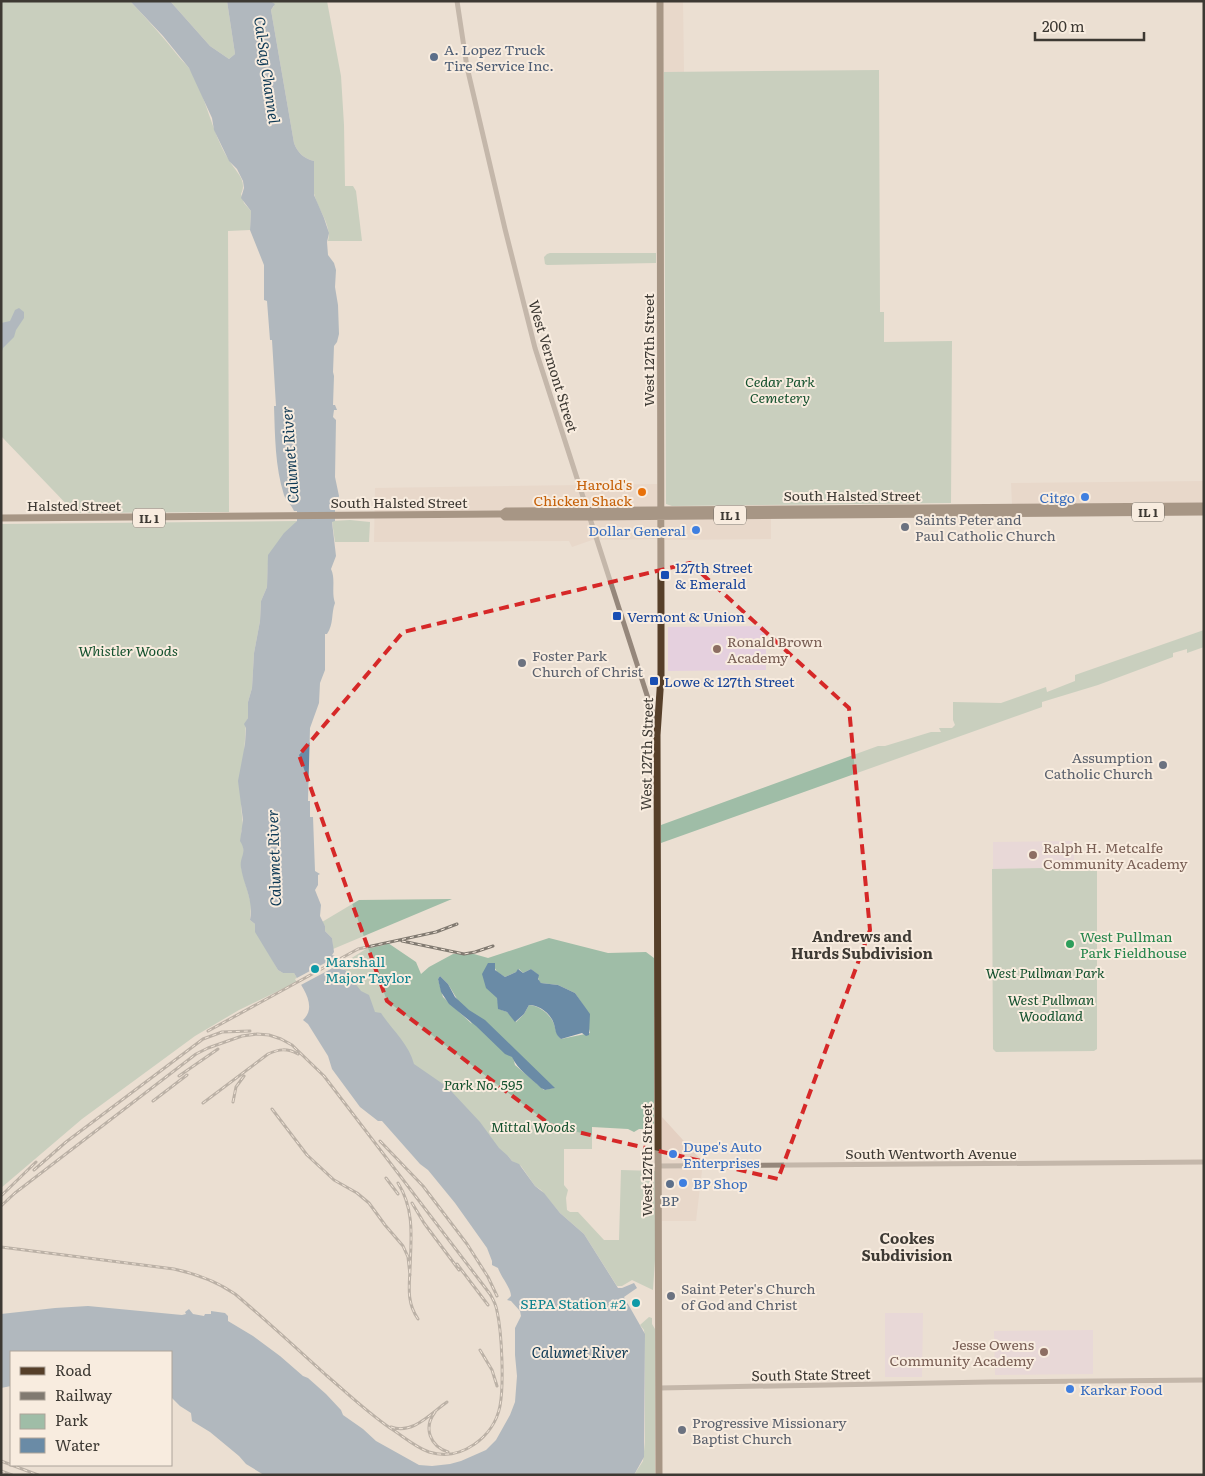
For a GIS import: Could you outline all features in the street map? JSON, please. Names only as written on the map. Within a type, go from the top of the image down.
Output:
[{"type":"main road","name":"West 127th Street","points":[[659,1475],[657,730],[661,676],[660,1]]},
{"type":"main road","name":"South Halsted Street","points":[[297,516],[502,514],[505,517],[588,514],[1204,506]]},
{"type":"main road","name":"South Halsted Street","points":[[661,513],[1204,512]]},
{"type":"main road","name":"Halsted Street","points":[[1,518],[297,516]]},
{"type":"street","name":"West Vermont Street","points":[[457,1],[467,67],[520,294],[539,362],[643,680],[657,730]]},
{"type":"street","name":"South Wentworth Avenue","points":[[658,1166],[1204,1162]]},
{"type":"street","name":"South State Street","points":[[659,1388],[1204,1380]]},
{"type":"highlighted area","points":[[690,563],[849,708],[870,930],[778,1179],[552,1126],[387,1001],[299,755],[403,632]]},
{"type":"shaded area","points":[[663,1],[683,1],[684,72],[664,72]]},
{"type":"shaded area","points":[[1204,481],[1204,503],[1012,504],[1011,483]]},
{"type":"shaded area","points":[[657,484],[657,539],[592,540],[572,547],[569,541],[374,542],[375,488]]},
{"type":"shaded area","points":[[771,517],[771,539],[665,540],[665,518]]},
{"type":"shaded area","name":"Ronald Brown Academy","points":[[766,626],[766,670],[668,671],[668,627]]},
{"type":"shaded area","name":"Ralph H. Metcalfe Community Academy","points":[[1074,841],[1074,868],[993,869],[993,842]]},
{"type":"shaded area","points":[[662,1117],[703,1162],[696,1221],[662,1221]]},
{"type":"shaded area","name":"Jesse Owens Community Academy","points":[[885,1313],[923,1313],[922,1377],[885,1377]]},
{"type":"shaded area","name":"Jesse Owens Community Academy","points":[[1093,1330],[1093,1374],[995,1375],[994,1331]]},
{"type":"green space","points":[[1,1],[130,1],[189,68],[223,149],[242,180],[243,189],[241,194],[244,203],[251,211],[250,230],[228,231],[229,512],[75,513],[1,436]]},
{"type":"green space","points":[[170,1],[227,1],[235,54],[229,59],[210,46]]},
{"type":"green space","points":[[270,1],[327,1],[341,76],[345,186],[353,186],[356,191],[362,241],[328,241],[327,224],[314,193],[314,161],[301,155],[294,143],[271,10],[274,6]]},
{"type":"green space","name":"Cedar Park Cemetery","points":[[879,70],[880,312],[884,312],[884,342],[952,341],[951,503],[672,506],[666,504],[664,72]]},
{"type":"green space","points":[[550,253],[656,253],[656,263],[547,265],[545,264],[544,257]]},
{"type":"green space","name":"Whistler Woods","points":[[297,521],[268,563],[267,587],[261,601],[260,621],[254,653],[252,688],[248,702],[248,718],[246,722],[241,806],[243,826],[241,832],[244,853],[241,867],[251,904],[250,920],[255,924],[260,938],[278,970],[283,973],[294,973],[299,981],[239,1010],[195,1036],[82,1119],[1,1188],[1,524]]},
{"type":"green space","points":[[332,521],[370,522],[369,542],[335,542]]},
{"type":"green space","points":[[1204,630],[1204,647],[1187,653],[1187,649],[1173,653],[1173,657],[1098,685],[1042,702],[1042,707],[661,843],[661,825],[878,746],[885,746],[931,732],[941,732],[939,728],[952,728],[955,725],[953,720],[953,702],[1001,703],[1046,687],[1047,692],[1075,681],[1075,675]]},
{"type":"green space","name":"West Pullman Park","points":[[1097,867],[1097,1049],[1094,1051],[996,1052],[993,1049],[992,869]]},
{"type":"green space","points":[[452,899],[333,949],[332,938],[325,931],[325,926],[322,922],[359,900]]},
{"type":"green space","points":[[549,938],[608,953],[646,952],[654,958],[654,1132],[643,1129],[634,1132],[628,1129],[592,1127],[592,1149],[564,1149],[564,1185],[568,1190],[566,1198],[567,1210],[578,1212],[604,1240],[619,1240],[621,1170],[655,1171],[653,1290],[632,1280],[622,1286],[617,1286],[584,1234],[560,1213],[541,1190],[535,1186],[521,1166],[512,1161],[508,1156],[500,1154],[409,1060],[344,970],[345,968],[342,964],[366,949],[388,943],[416,962],[421,974],[429,967],[453,954],[474,954],[488,958]],"holes":[[[492,963],[497,972],[505,977],[519,969],[523,973],[531,969],[537,974],[541,983],[558,985],[575,993],[583,1005],[590,1033],[561,1039],[550,1017],[537,1007],[529,1005],[516,1022],[507,1012],[499,1009]],[[440,976],[448,984],[472,1024],[443,997],[438,979]],[[510,1046],[554,1088],[544,1090],[515,1065]]]},
{"type":"green space","points":[[649,1317],[652,1318],[652,1324],[655,1329],[655,1475],[634,1475],[643,1461],[645,1442],[645,1339],[644,1330],[640,1325]]},
{"type":"water","name":"Calumet River","points":[[130,1],[170,1],[210,46],[229,59],[235,54],[227,1],[270,1],[275,4],[271,10],[294,143],[301,155],[314,161],[314,195],[329,233],[327,242],[328,255],[334,263],[336,270],[335,287],[339,334],[334,346],[333,405],[335,405],[337,410],[334,410],[333,417],[336,420],[335,477],[339,496],[335,510],[335,521],[332,522],[336,556],[331,569],[335,603],[331,626],[327,634],[325,634],[325,670],[320,683],[319,703],[310,728],[308,801],[310,801],[310,817],[313,817],[315,871],[320,874],[318,875],[318,885],[315,890],[321,905],[320,916],[325,926],[325,931],[332,938],[334,952],[332,955],[342,965],[340,969],[345,970],[361,991],[369,995],[375,1012],[381,1013],[400,1037],[414,1064],[452,1092],[480,1122],[499,1148],[512,1161],[519,1164],[535,1186],[544,1193],[560,1213],[584,1234],[618,1288],[634,1283],[637,1288],[624,1297],[645,1334],[644,1457],[634,1475],[264,1475],[246,1464],[210,1432],[192,1421],[191,1413],[172,1398],[172,1351],[10,1351],[10,1386],[1,1388],[1,1314],[88,1306],[182,1315],[186,1314],[185,1312],[189,1309],[193,1314],[204,1316],[205,1314],[211,1314],[211,1311],[225,1313],[228,1316],[228,1321],[253,1336],[308,1378],[326,1394],[341,1410],[343,1415],[376,1441],[419,1465],[450,1464],[486,1450],[496,1440],[515,1402],[517,1376],[515,1328],[521,1316],[520,1311],[511,1301],[507,1300],[511,1296],[508,1286],[498,1268],[492,1265],[487,1248],[455,1203],[428,1170],[420,1164],[382,1121],[378,1121],[360,1107],[332,1069],[328,1056],[308,1024],[303,1020],[309,1009],[309,1003],[304,990],[294,973],[283,973],[278,970],[255,932],[255,924],[250,920],[250,900],[241,868],[243,849],[240,841],[243,820],[238,781],[245,744],[246,728],[244,724],[248,718],[248,702],[252,688],[254,653],[260,621],[261,601],[267,587],[268,555],[284,533],[297,521],[297,511],[294,511],[285,497],[277,462],[272,340],[270,340],[267,301],[264,300],[264,265],[250,230],[251,211],[241,198],[244,188],[243,181],[237,169],[229,161],[214,130],[212,118],[189,68],[163,36]]},
{"type":"water","points":[[19,308],[24,312],[24,318],[14,337],[3,348],[1,354],[1,323],[10,321],[15,310]]},
{"type":"water","points":[[488,963],[495,963],[495,970],[505,977],[516,972],[518,969],[523,973],[531,969],[539,975],[538,979],[541,983],[558,985],[575,993],[590,1014],[589,1035],[586,1036],[582,1033],[561,1039],[550,1017],[541,1008],[533,1005],[529,1005],[524,1014],[515,1022],[507,1012],[498,1009],[497,998],[486,988],[482,974]]},
{"type":"water","points":[[440,976],[448,984],[455,997],[469,1010],[485,1020],[555,1088],[545,1090],[541,1088],[521,1069],[512,1057],[505,1054],[476,1026],[449,1004],[441,992],[438,979]]},
{"type":"pier","points":[[338,956],[344,962],[299,986],[295,979]]},
{"type":"railway","points":[[208,1031],[358,949],[436,932],[457,924]]},
{"type":"railway","points":[[402,941],[464,954],[493,946]]},
{"type":"railway","points":[[34,1170],[66,1142],[203,1039],[222,1032],[250,1031]]},
{"type":"railway","points":[[1,1206],[15,1193],[196,1054],[242,1036],[257,1034],[281,1039],[292,1045],[324,1076],[491,1296],[499,1320],[502,1358],[501,1397],[497,1417],[483,1437],[464,1450],[441,1454],[429,1452],[373,1416],[228,1289],[198,1276],[174,1269],[1,1247]]},
{"type":"railway","points":[[179,1076],[218,1049]]},
{"type":"railway","points":[[203,1103],[268,1054],[283,1050],[298,1054]]},
{"type":"railway","points":[[153,1101],[187,1075]]},
{"type":"railway","points":[[233,1102],[236,1087],[244,1076]]},
{"type":"railway","points":[[272,1109],[307,1155],[334,1180],[357,1193],[369,1203],[403,1246],[408,1257],[410,1275]]},
{"type":"railway","points":[[380,1141],[423,1186],[467,1244],[488,1277],[497,1296]]},
{"type":"railway","points":[[2,1195],[36,1162]]},
{"type":"railway","points":[[386,1178],[398,1194]]},
{"type":"railway","points":[[398,1183],[410,1214],[409,1283],[412,1307],[418,1319]]},
{"type":"railway","points":[[412,1203],[424,1223],[459,1270]]},
{"type":"railway","points":[[457,1264],[488,1305]]},
{"type":"railway","points":[[480,1350],[492,1370],[497,1386]]},
{"type":"railway","points":[[391,1427],[399,1429],[414,1426],[447,1402]]},
{"type":"railway","points":[[435,1412],[429,1424],[430,1436],[437,1445],[448,1452]]},
{"type":"railway","points":[[1,1461],[10,1464]]},
{"type":"railway","points":[[14,1466],[38,1475]]},
{"type":"railway","points":[[1,1471],[12,1475]]},
{"type":"place","name":"A. Lopez Truck Tire Service Inc.","points":[[434,57]]},
{"type":"place","name":"Harold's Chicken Shack","points":[[642,492]]},
{"type":"place","name":"Citgo","points":[[1085,497]]},
{"type":"place","name":"Saints Peter and Paul Catholic Church","points":[[905,527]]},
{"type":"place","name":"Dollar General","points":[[696,530]]},
{"type":"place","name":"127th Street & Emerald","points":[[665,575]]},
{"type":"place","name":"Vermont & Union","points":[[617,616]]},
{"type":"place","name":"Ronald Brown Academy","points":[[717,649]]},
{"type":"place","name":"Foster Park Church of Christ","points":[[522,663]]},
{"type":"place","name":"Lowe & 127th Street","points":[[654,681]]},
{"type":"place","name":"Assumption Catholic Church","points":[[1163,765]]},
{"type":"place","name":"Ralph H. Metcalfe Community Academy","points":[[1033,855]]},
{"type":"place","name":"West Pullman Park Fieldhouse","points":[[1070,944]]},
{"type":"place","name":"Marshall Major Taylor","points":[[315,969]]},
{"type":"place","name":"Dupe's Auto Enterprises","points":[[673,1154]]},
{"type":"place","name":"BP Shop","points":[[683,1183]]},
{"type":"place","name":"BP","points":[[670,1184]]},
{"type":"place","name":"Saint Peter's Church of God and Christ","points":[[671,1296]]},
{"type":"place","name":"SEPA Station #2","points":[[636,1303]]},
{"type":"place","name":"Jesse Owens Community Academy","points":[[1044,1352]]},
{"type":"place","name":"Karkar Food","points":[[1070,1389]]},
{"type":"place","name":"Progressive Missionary Baptist Church","points":[[682,1430]]},
{"type":"district","name":"Andrews and Hurds Subdivision","points":[[862,944]]},
{"type":"district","name":"Cookes Subdivision","points":[[907,1246]]},
{"type":"water label","name":"Cal-Sag Channel","points":[[268,70]]},
{"type":"park label","name":"West Pullman Woodland","points":[[1051,1008]]},
{"type":"park label","name":"Park No. 595","points":[[483,1084]]},
{"type":"park label","name":"Mittal Woods","points":[[533,1126]]}]
